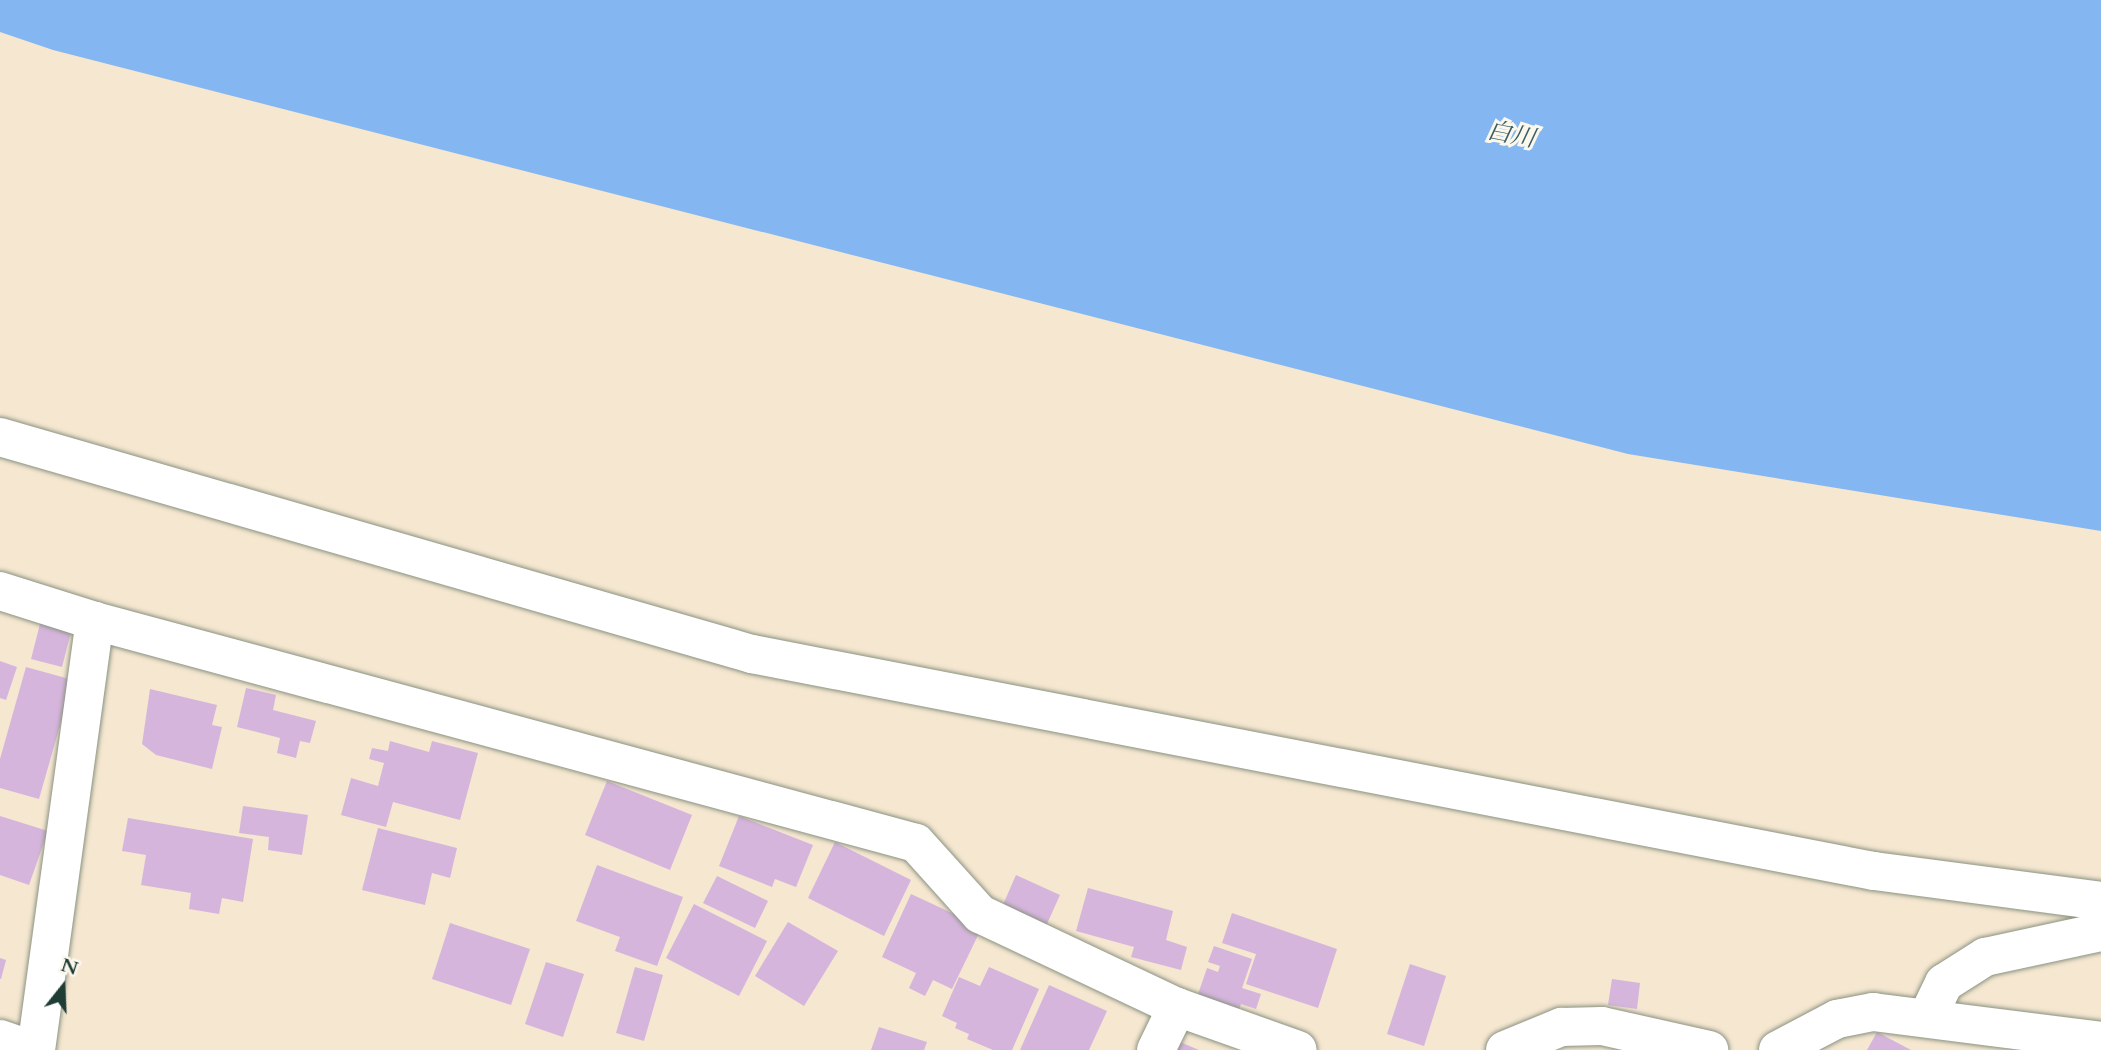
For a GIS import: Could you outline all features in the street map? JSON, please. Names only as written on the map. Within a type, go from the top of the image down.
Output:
[{"type":"street","points":[[0,437],[752,654],[1874,871],[2101,901]]},
{"type":"street","points":[[0,591],[95,621],[916,844],[980,914],[1177,1007],[1298,1050]]},
{"type":"street","points":[[0,1039],[34,1050],[95,621]]},
{"type":"street","points":[[1927,1018],[1944,983],[1985,957],[2101,932]]},
{"type":"street","points":[[1156,1050],[1177,1007]]},
{"type":"street","points":[[1778,1050],[1837,1019],[1873,1012],[2101,1041]]},
{"type":"street","points":[[1505,1050],[1561,1027],[1602,1026],[1709,1050]]},
{"type":"water","name":"白川","points":[[0,0],[2101,0],[2101,531],[1628,454],[53,50],[0,32]]},
{"type":"building","points":[[41,620],[72,628],[62,667],[31,659]]},
{"type":"building","points":[[0,661],[17,667],[6,700],[0,698]]},
{"type":"building","points":[[26,667],[73,680],[39,799],[0,788],[0,759]]},
{"type":"building","points":[[246,688],[276,695],[273,710],[316,721],[310,743],[300,741],[296,758],[277,753],[280,738],[237,727]]},
{"type":"building","points":[[150,689],[217,705],[212,725],[222,727],[212,769],[156,755],[142,744]]},
{"type":"building","points":[[390,741],[429,752],[432,741],[478,753],[460,820],[393,802],[386,827],[341,815],[351,778],[378,786],[384,763],[369,759],[372,748],[388,751]]},
{"type":"building","points":[[607,781],[692,815],[670,870],[585,835]]},
{"type":"building","points":[[243,806],[308,815],[302,855],[268,850],[269,837],[239,833]]},
{"type":"building","points":[[0,816],[48,831],[29,885],[0,875]]},
{"type":"building","points":[[739,816],[813,845],[796,887],[775,879],[772,887],[719,866]]},
{"type":"building","points":[[128,818],[253,839],[243,902],[222,898],[219,914],[189,909],[191,893],[141,885],[146,855],[122,851]]},
{"type":"building","points":[[378,828],[457,848],[450,878],[432,873],[425,905],[362,890]]},
{"type":"building","points":[[835,842],[911,880],[884,936],[808,898]]},
{"type":"building","points":[[597,865],[683,897],[657,966],[615,951],[620,937],[576,921]]},
{"type":"building","points":[[1016,875],[1060,895],[1042,935],[998,916]]},
{"type":"building","points":[[717,876],[768,901],[755,928],[703,903]]},
{"type":"building","points":[[1088,888],[1173,911],[1166,940],[1187,947],[1181,970],[1131,957],[1134,947],[1076,931]]},
{"type":"building","points":[[911,894],[982,927],[952,989],[933,980],[925,996],[909,988],[916,973],[882,957]]},
{"type":"building","points":[[694,904],[767,941],[739,996],[666,958]]},
{"type":"building","points":[[1232,913],[1337,949],[1318,1008],[1246,984],[1256,954],[1222,943]]},
{"type":"building","points":[[788,922],[838,951],[804,1006],[755,976]]},
{"type":"building","points":[[450,923],[530,949],[511,1005],[432,979]]},
{"type":"building","points":[[1214,946],[1252,959],[1242,988],[1261,994],[1256,1009],[1241,1004],[1235,1020],[1194,1006],[1207,968],[1218,972],[1220,966],[1208,962]]},
{"type":"building","points":[[0,958],[6,960],[1,979],[0,979]]},
{"type":"building","points":[[546,962],[584,974],[563,1037],[525,1024]]},
{"type":"building","points":[[1410,964],[1446,976],[1424,1046],[1387,1034]]},
{"type":"building","points":[[635,967],[663,975],[644,1041],[616,1033]]},
{"type":"building","points":[[989,967],[1039,989],[1012,1050],[993,1050],[967,1039],[969,1034],[955,1028],[957,1023],[942,1016],[959,977],[980,986]]},
{"type":"building","points":[[1612,979],[1640,983],[1637,1009],[1608,1005]]},
{"type":"building","points":[[1049,985],[1107,1011],[1089,1050],[1020,1050]]},
{"type":"building","points":[[879,1027],[927,1042],[924,1050],[871,1050]]},
{"type":"building","points":[[1877,1032],[1911,1050],[1867,1050]]},
{"type":"building","points":[[1180,1042],[1199,1050],[1176,1050]]}]
